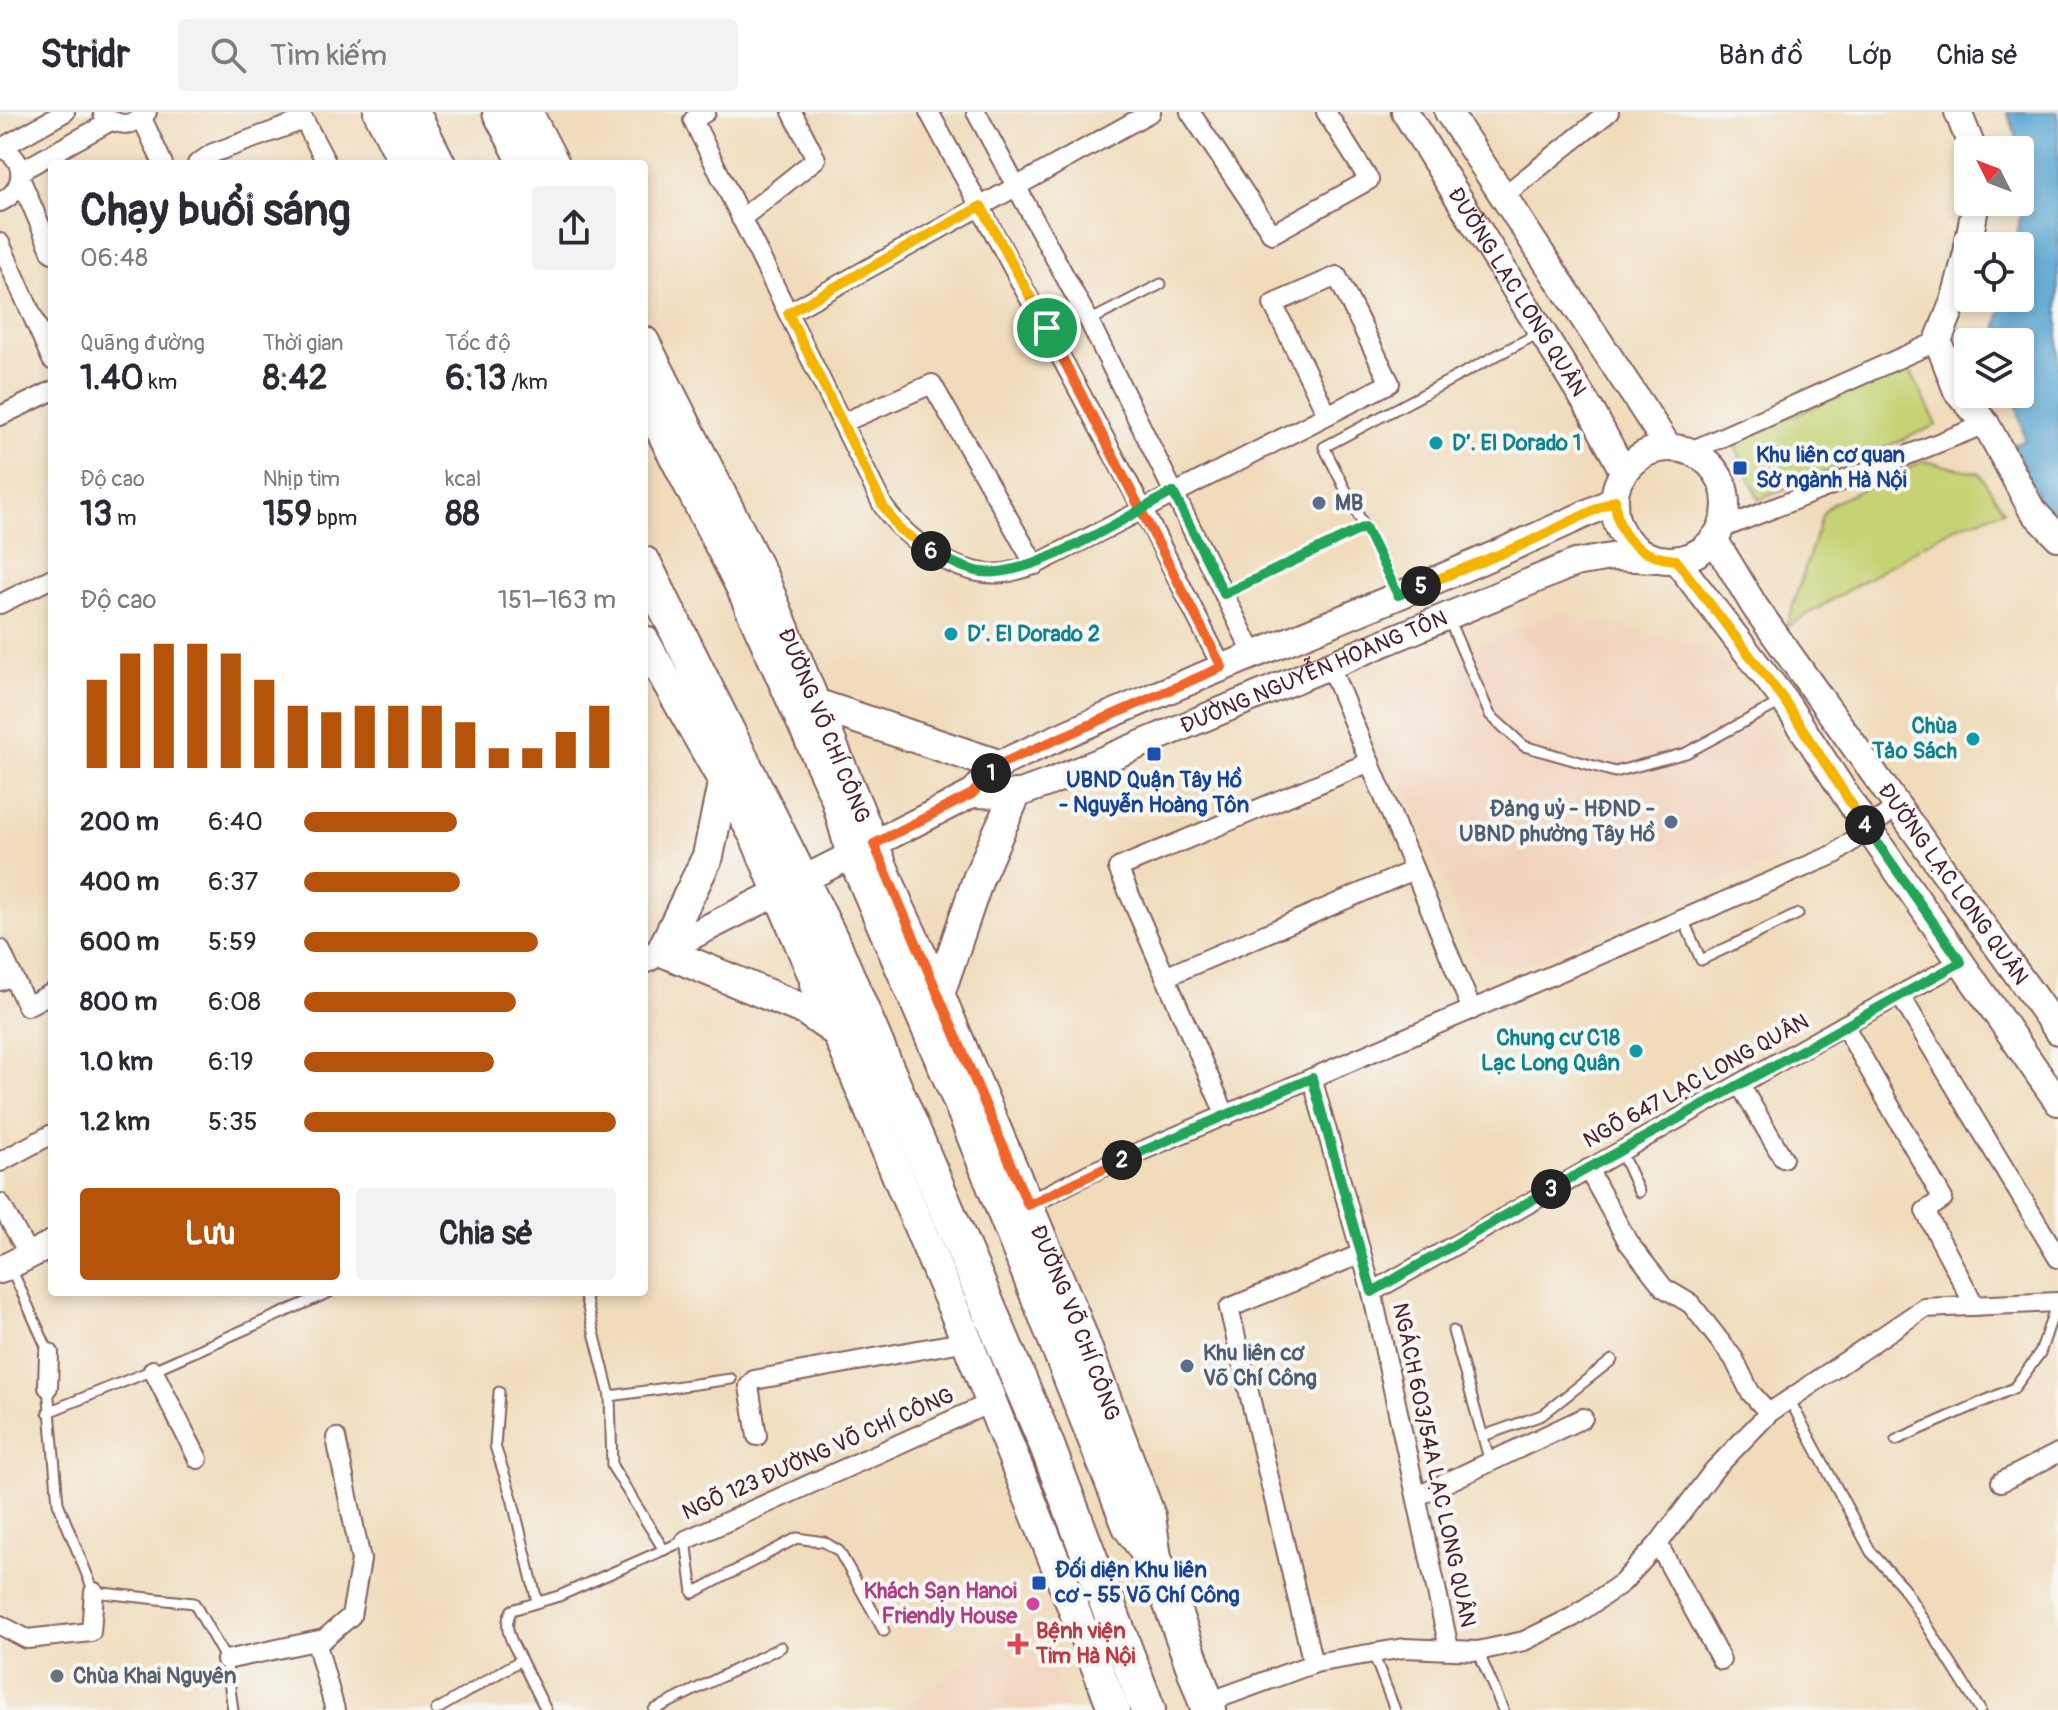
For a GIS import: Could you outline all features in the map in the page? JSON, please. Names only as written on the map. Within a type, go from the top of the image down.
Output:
[{"type":"highway","points":[[412,112],[436,160]]},
{"type":"highway","points":[[500,112],[525,160]]},
{"type":"highway","name":"ĐƯỜNG VÕ CHÍ CÔNG","points":[[648,400],[840,783],[960,1100],[1130,1526],[1157,1565],[1208,1706]]},
{"type":"highway","points":[[648,573],[791,886]]},
{"type":"highway","points":[[755,836],[836,950],[1046,1443],[1148,1710]]},
{"type":"highway","points":[[864,849],[898,905]]},
{"type":"highway","points":[[817,984],[836,950]]},
{"type":"main road","points":[[379,112],[403,160]]},
{"type":"main road","points":[[527,112],[552,160]]},
{"type":"main road","name":"ĐƯỜNG LẠC LONG QUÂN","points":[[1405,112],[1542,331],[1624,473]]},
{"type":"main road","name":"ĐƯỜNG LẠC LONG QUÂN","points":[[1448,112],[1502,197],[1680,450]]},
{"type":"main road","points":[[1958,112],[1967,136]]},
{"type":"main road","points":[[1954,301],[1938,341],[1957,391],[1986,424],[2032,510],[2058,537]]},
{"type":"main road","name":"ĐƯỜNG VÕ CHÍ CÔNG","points":[[648,350],[763,578],[818,705],[840,783]]},
{"type":"main road","points":[[1680,450],[1715,469],[1727,500],[1717,534],[1703,549],[1667,559],[1631,544],[1615,516],[1615,500],[1624,473],[1636,460],[1680,450]]},
{"type":"main road","name":"ĐƯỜNG NGUYỄN HOÀNG TÔN","points":[[653,955],[972,794],[998,765],[1253,653],[1520,546],[1615,500]]},
{"type":"main road","name":"ĐƯỜNG LẠC LONG QUÂN","points":[[1717,534],[1747,595],[2058,1031]]},
{"type":"main road","name":"ĐƯỜNG NGUYỄN HOÀNG TÔN","points":[[972,794],[1015,795],[1575,563],[1611,557],[1667,559]]},
{"type":"main road","name":"ĐƯỜNG LẠC LONG QUÂN","points":[[1667,559],[1784,700],[1868,829],[2058,1102]]},
{"type":"main road","points":[[648,648],[755,836]]},
{"type":"main road","points":[[818,705],[998,765]]},
{"type":"main road","points":[[724,779],[708,856],[653,955],[805,1010],[837,1032]]},
{"type":"main road","points":[[939,994],[978,879],[1015,795]]},
{"type":"main road","points":[[791,886],[817,984],[992,1402],[1114,1710]]},
{"type":"main road","name":"ĐƯỜNG VÕ CHÍ CÔNG","points":[[898,905],[1028,1205],[1150,1516],[1157,1565]]},
{"type":"street","points":[[1,148],[65,112]]},
{"type":"street","points":[[706,112],[693,120],[741,219],[883,506],[899,529],[918,544],[979,572],[1005,573],[1035,565],[1390,383],[1337,276],[1273,304],[1327,414]]},
{"type":"street","points":[[741,219],[816,159],[792,112]]},
{"type":"street","points":[[929,112],[1142,508],[1222,667]]},
{"type":"street","points":[[976,112],[1089,321],[1253,653]]},
{"type":"street","points":[[788,313],[1151,112]]},
{"type":"street","points":[[1190,112],[1272,234],[1369,180],[1326,112]]},
{"type":"street","points":[[1502,197],[1609,112]]},
{"type":"street","points":[[0,202],[15,193],[21,175],[106,116],[123,124],[144,115],[161,160]]},
{"type":"street","points":[[203,160],[213,153],[304,120],[325,160]]},
{"type":"street","points":[[1,148],[12,154],[48,243]]},
{"type":"street","points":[[0,243],[48,351]]},
{"type":"street","points":[[1680,450],[1938,341]]},
{"type":"street","points":[[842,423],[932,384],[1035,565]]},
{"type":"street","points":[[0,416],[48,393]]},
{"type":"street","points":[[1717,534],[1986,424]]},
{"type":"street","points":[[0,604],[48,580]]},
{"type":"street","points":[[1329,664],[1472,1010]]},
{"type":"street","points":[[1226,1116],[1118,868],[1370,762]]},
{"type":"street","points":[[1028,1205],[1090,1173],[1835,854],[1899,805]]},
{"type":"street","points":[[1165,977],[1414,870]]},
{"type":"street","points":[[0,949],[6,978],[27,1006],[48,995]]},
{"type":"street","name":"NGÕ 647 LẠC LONG QUÂN","points":[[1372,1292],[1620,1150],[1961,962]]},
{"type":"street","points":[[1900,995],[2058,1258]]},
{"type":"street","points":[[1844,1025],[1943,1199],[1925,1211],[1975,1306]]},
{"type":"street","name":"NGÁCH 603/54A LẠC LONG QUÂN","points":[[1312,1078],[1372,1292],[1449,1648]]},
{"type":"street","points":[[1740,1085],[1783,1158]]},
{"type":"street","points":[[0,1162],[48,1136]]},
{"type":"street","points":[[1588,1169],[1628,1242],[1664,1288],[1691,1304],[1734,1359],[1750,1392],[1769,1413]]},
{"type":"street","points":[[0,1203],[23,1259]]},
{"type":"street","points":[[1313,1664],[1229,1308],[1361,1254]]},
{"type":"street","points":[[1208,1706],[1313,1664],[1373,1653],[1449,1648],[1478,1651],[1524,1641],[1573,1617],[1622,1583],[1658,1544],[1689,1500],[1769,1413],[1924,1308],[2058,1302]]},
{"type":"street","points":[[757,1436],[749,1386],[754,1380],[967,1341]]},
{"type":"street","points":[[48,1387],[49,1353]]},
{"type":"street","points":[[153,1370],[198,1459]]},
{"type":"street","name":"NGÕ 123 ĐƯỜNG VÕ CHÍ CÔNG","points":[[686,1540],[992,1402]]},
{"type":"street","points":[[1418,1496],[1583,1418]]},
{"type":"street","points":[[226,1660],[324,1639],[351,1616],[361,1560],[336,1438]]},
{"type":"street","points":[[2001,1482],[2058,1453]]},
{"type":"street","points":[[1658,1544],[1721,1660]]},
{"type":"street","points":[[0,1625],[27,1639],[91,1632],[94,1592]]},
{"type":"street","points":[[316,1641],[335,1710]]},
{"type":"lane","points":[[1089,321],[1161,284]]},
{"type":"lane","points":[[1398,595],[1324,447],[1542,331]]},
{"type":"lane","points":[[1224,594],[1365,527]]},
{"type":"lane","points":[[1448,618],[1460,655],[1490,715],[1524,746],[1615,772],[1686,753],[1784,700]]},
{"type":"lane","points":[[1683,919],[1701,960],[1798,914]]},
{"type":"lane","points":[[1620,1150],[1639,1192]]},
{"type":"lane","points":[[23,1259],[49,1353]]},
{"type":"lane","points":[[48,1412],[153,1370],[321,1296]]},
{"type":"lane","points":[[585,1296],[610,1396],[612,1466],[664,1550]]},
{"type":"lane","points":[[1896,1440],[2014,1388],[2040,1353],[2058,1302]]},
{"type":"lane","points":[[1453,1331],[1490,1462]]},
{"type":"lane","points":[[1483,1436],[1542,1415],[1612,1360]]},
{"type":"lane","points":[[610,1396],[731,1379]]},
{"type":"lane","points":[[48,1387],[58,1503],[94,1592],[194,1603],[226,1660],[233,1710]]},
{"type":"lane","points":[[499,1392],[495,1446],[512,1498],[537,1601]]},
{"type":"lane","points":[[1789,1399],[1871,1552],[1903,1587],[1980,1710]]},
{"type":"lane","points":[[686,1540],[693,1593],[797,1538],[824,1542],[839,1551],[884,1631]]},
{"type":"lane","name":"NGÕ 123 ĐƯỜNG VÕ CHÍ CÔNG","points":[[521,1660],[506,1629],[506,1619],[512,1610],[559,1596],[686,1540]]},
{"type":"lane","points":[[654,1710],[781,1647]]},
{"type":"lane","points":[[1478,1651],[1503,1710]]},
{"type":"lane","points":[[1373,1653],[1395,1710]]},
{"type":"lane","points":[[436,1710],[521,1660],[546,1710]]},
{"type":"shaded area","points":[[1560,611],[1716,650],[1816,808],[1807,846],[1512,969],[1474,956],[1390,748],[1404,676]]},
{"type":"shaded area","name":"Bệnh viện Tim Hà Nội","points":[[1033,1618],[1069,1710],[902,1710],[952,1671]]},
{"type":"green space","points":[[1907,364],[1937,425],[1759,500],[1734,443]]},
{"type":"green space","points":[[1924,461],[1979,473],[2004,510],[1953,528],[1786,627],[1823,513],[1831,504]]},
{"type":"water","points":[[2007,112],[2058,112],[2058,521],[2043,508],[2013,444],[2025,440],[2017,408],[2034,408],[2034,328],[1997,326],[2000,312],[2034,312],[2034,232],[2018,232],[2019,216],[2034,216],[2034,136],[2016,136]]},
{"type":"place","name":"D’. El Dorado 1","points":[[1436,443]]},
{"type":"place","name":"Khu liên cơ quan Sở ngành Hà Nội","points":[[1740,468]]},
{"type":"place","name":"MB","points":[[1319,503]]},
{"type":"place","name":"D’. El Dorado 2","points":[[951,634]]},
{"type":"place","name":"Chùa Tảo Sách","points":[[1973,739]]},
{"type":"place","name":"UBND Quận Tây Hồ - Nguyễn Hoàng Tôn","points":[[1154,754]]},
{"type":"place","name":"Đảng uỷ - HĐND - UBND phường Tây Hồ","points":[[1671,822]]},
{"type":"place","name":"Chung cư C18 Lạc Long Quân","points":[[1636,1051]]},
{"type":"place","name":"Khu liên cơ Võ Chí Công","points":[[1187,1366]]},
{"type":"place","name":"Đối diện Khu liên cơ - 55 Võ Chí Công","points":[[1039,1583]]},
{"type":"place","name":"Khách Sạn Hanoi Friendly House","points":[[1033,1604]]},
{"type":"place","name":"Bệnh viện Tim Hà Nội","points":[[1018,1644]]},
{"type":"place","name":"Chùa Khai Nguyên","points":[[57,1676]]},
{"type":"route","points":[[1047,328],[981,206],[788,313],[883,506],[899,529],[944,558],[979,572],[1005,573],[1035,565],[1142,508],[1173,492],[1224,594],[1365,527],[1398,595],[1520,546],[1615,500],[1615,516],[1631,544],[1658,559],[1676,560],[1754,658],[1961,962],[1620,1150],[1372,1292],[1312,1078],[1090,1173],[1028,1205],[874,844],[972,794],[998,765],[1083,725],[1222,667],[1142,508],[1047,328]]}]
